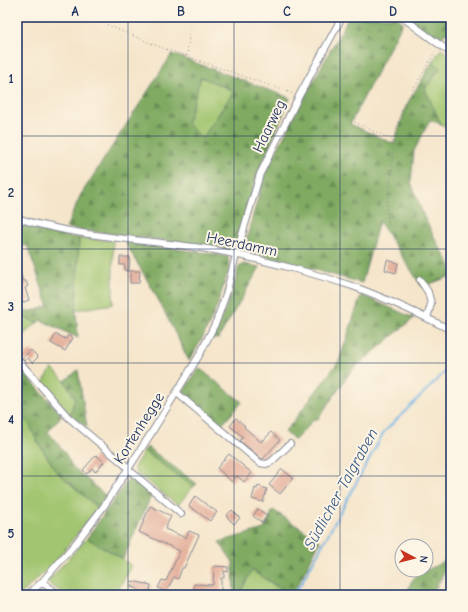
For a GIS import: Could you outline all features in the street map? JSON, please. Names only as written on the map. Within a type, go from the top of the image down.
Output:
[{"type":"street","name":"Haarweg","points":[[236,255],[260,174],[298,96],[342,17]]},
{"type":"street","points":[[402,17],[451,53]]},
{"type":"street","name":"Heerdamm","points":[[17,218],[72,232],[207,249],[264,260],[334,280],[384,298],[451,330]]},
{"type":"street","name":"Kortenhegge","points":[[28,595],[42,582],[104,506],[177,393],[200,354],[216,322],[226,294],[236,255]]},
{"type":"street","points":[[420,280],[428,292],[431,304],[427,318]]},
{"type":"street","points":[[17,359],[68,417],[181,514]]},
{"type":"street","points":[[177,393],[260,463],[266,464],[271,462],[290,444]]},
{"type":"street","points":[[42,582],[59,595]]},
{"type":"path","points":[[93,17],[112,28],[160,47],[298,96],[393,140]]},
{"type":"path","points":[[187,56],[191,17]]},
{"type":"path","points":[[420,280],[389,226],[386,215],[392,169],[393,140],[404,105],[439,45],[451,30]]},
{"type":"path","points":[[434,595],[451,563]]},
{"type":"green space","points":[[349,17],[396,17],[403,22],[350,124],[394,144],[406,106],[433,61],[440,68],[425,89],[441,124],[430,120],[414,151],[411,182],[424,217],[440,248],[451,265],[451,276],[422,287],[379,221],[362,283],[248,252],[247,237],[264,176],[301,103]]},
{"type":"green space","points":[[405,17],[451,17],[451,26],[442,38],[437,35],[434,39]]},
{"type":"green space","points":[[441,49],[451,56],[451,132],[441,124],[425,89],[440,68],[433,61]]},
{"type":"green space","points":[[172,54],[290,98],[258,173],[237,239],[232,249],[66,228],[80,196]],"holes":[[[201,77],[234,91],[202,139],[187,123]]]},
{"type":"green space","points":[[201,77],[234,91],[202,140],[187,123]]},
{"type":"green space","points":[[17,224],[63,236],[79,238],[76,310],[78,338],[41,320],[37,323],[17,314],[17,311],[33,311],[48,305],[27,245],[17,248]]},
{"type":"green space","points":[[79,238],[113,241],[113,304],[76,310]]},
{"type":"green space","points":[[125,242],[228,257],[229,269],[216,309],[203,337],[189,361],[158,299]]},
{"type":"green space","points":[[243,264],[260,267],[218,339],[212,338],[231,296],[239,267]]},
{"type":"green space","points":[[361,295],[414,318],[352,370],[317,420],[315,418],[295,440],[285,432],[339,361]]},
{"type":"green space","points":[[17,314],[37,323],[17,340]]},
{"type":"green space","points":[[17,365],[62,415],[48,432],[65,453],[72,466],[107,497],[98,508],[56,471],[36,439],[30,425],[17,411]]},
{"type":"green space","points":[[52,368],[65,381],[75,398],[70,415],[43,383]]},
{"type":"green space","points":[[199,368],[242,402],[221,426],[182,393]]},
{"type":"green space","points":[[78,370],[87,427],[70,415],[75,398],[65,381]]},
{"type":"green space","points":[[17,411],[30,425],[36,439],[56,471],[98,508],[53,564],[20,595],[17,595]]},
{"type":"green space","points":[[147,447],[197,484],[193,487],[144,451]]},
{"type":"green space","points":[[144,451],[193,487],[178,505],[136,473],[134,467]]},
{"type":"green space","points":[[130,477],[152,494],[123,559],[87,538]]},
{"type":"green space","points":[[273,510],[320,541],[300,581],[291,595],[252,570],[239,595],[234,595],[233,562],[219,542],[264,529]]},
{"type":"green space","points":[[87,538],[123,559],[132,567],[114,595],[65,595],[47,582]]},
{"type":"green space","points":[[451,558],[431,595],[408,595],[411,582],[414,578],[434,578],[434,566]]},
{"type":"green space","points":[[251,570],[290,595],[239,595]]},
{"type":"building","points":[[120,257],[130,257],[129,271],[125,271],[125,265],[120,265]]},
{"type":"building","points":[[387,260],[398,263],[396,273],[385,270]]},
{"type":"building","points":[[17,265],[23,281],[26,281],[28,286],[25,288],[29,300],[21,303],[17,290]]},
{"type":"building","points":[[130,271],[140,271],[139,283],[130,283]]},
{"type":"building","points":[[56,334],[66,339],[68,335],[73,338],[65,351],[51,343]]},
{"type":"building","points":[[31,350],[38,357],[32,363],[28,358],[24,361],[22,358]]},
{"type":"building","points":[[236,418],[261,442],[271,432],[280,440],[262,459],[240,441],[243,437],[230,426]]},
{"type":"building","points":[[229,454],[252,473],[244,482],[237,476],[232,482],[217,468]]},
{"type":"building","points":[[96,455],[104,462],[95,472],[92,468],[87,474],[83,470]]},
{"type":"building","points":[[282,469],[293,478],[280,494],[269,485]]},
{"type":"building","points":[[258,486],[267,489],[263,502],[252,499],[255,488],[257,489]]},
{"type":"building","points":[[195,496],[217,512],[210,521],[189,506]]},
{"type":"building","points":[[150,506],[171,516],[165,529],[186,538],[189,531],[199,535],[178,579],[174,577],[166,592],[158,588],[162,580],[166,581],[180,551],[139,532]]},
{"type":"building","points":[[258,509],[268,516],[263,523],[253,516]]},
{"type":"building","points":[[232,510],[240,518],[234,524],[226,516]]},
{"type":"building","points":[[214,566],[228,567],[228,572],[224,571],[224,578],[221,578],[221,595],[194,595],[194,584],[213,585]]},
{"type":"building","points":[[132,581],[151,585],[149,595],[137,595],[138,589],[131,587]]},
{"type":"waterway","name":"Südlicher Talgraben","points":[[293,595],[301,584],[384,432],[451,365]]}]
